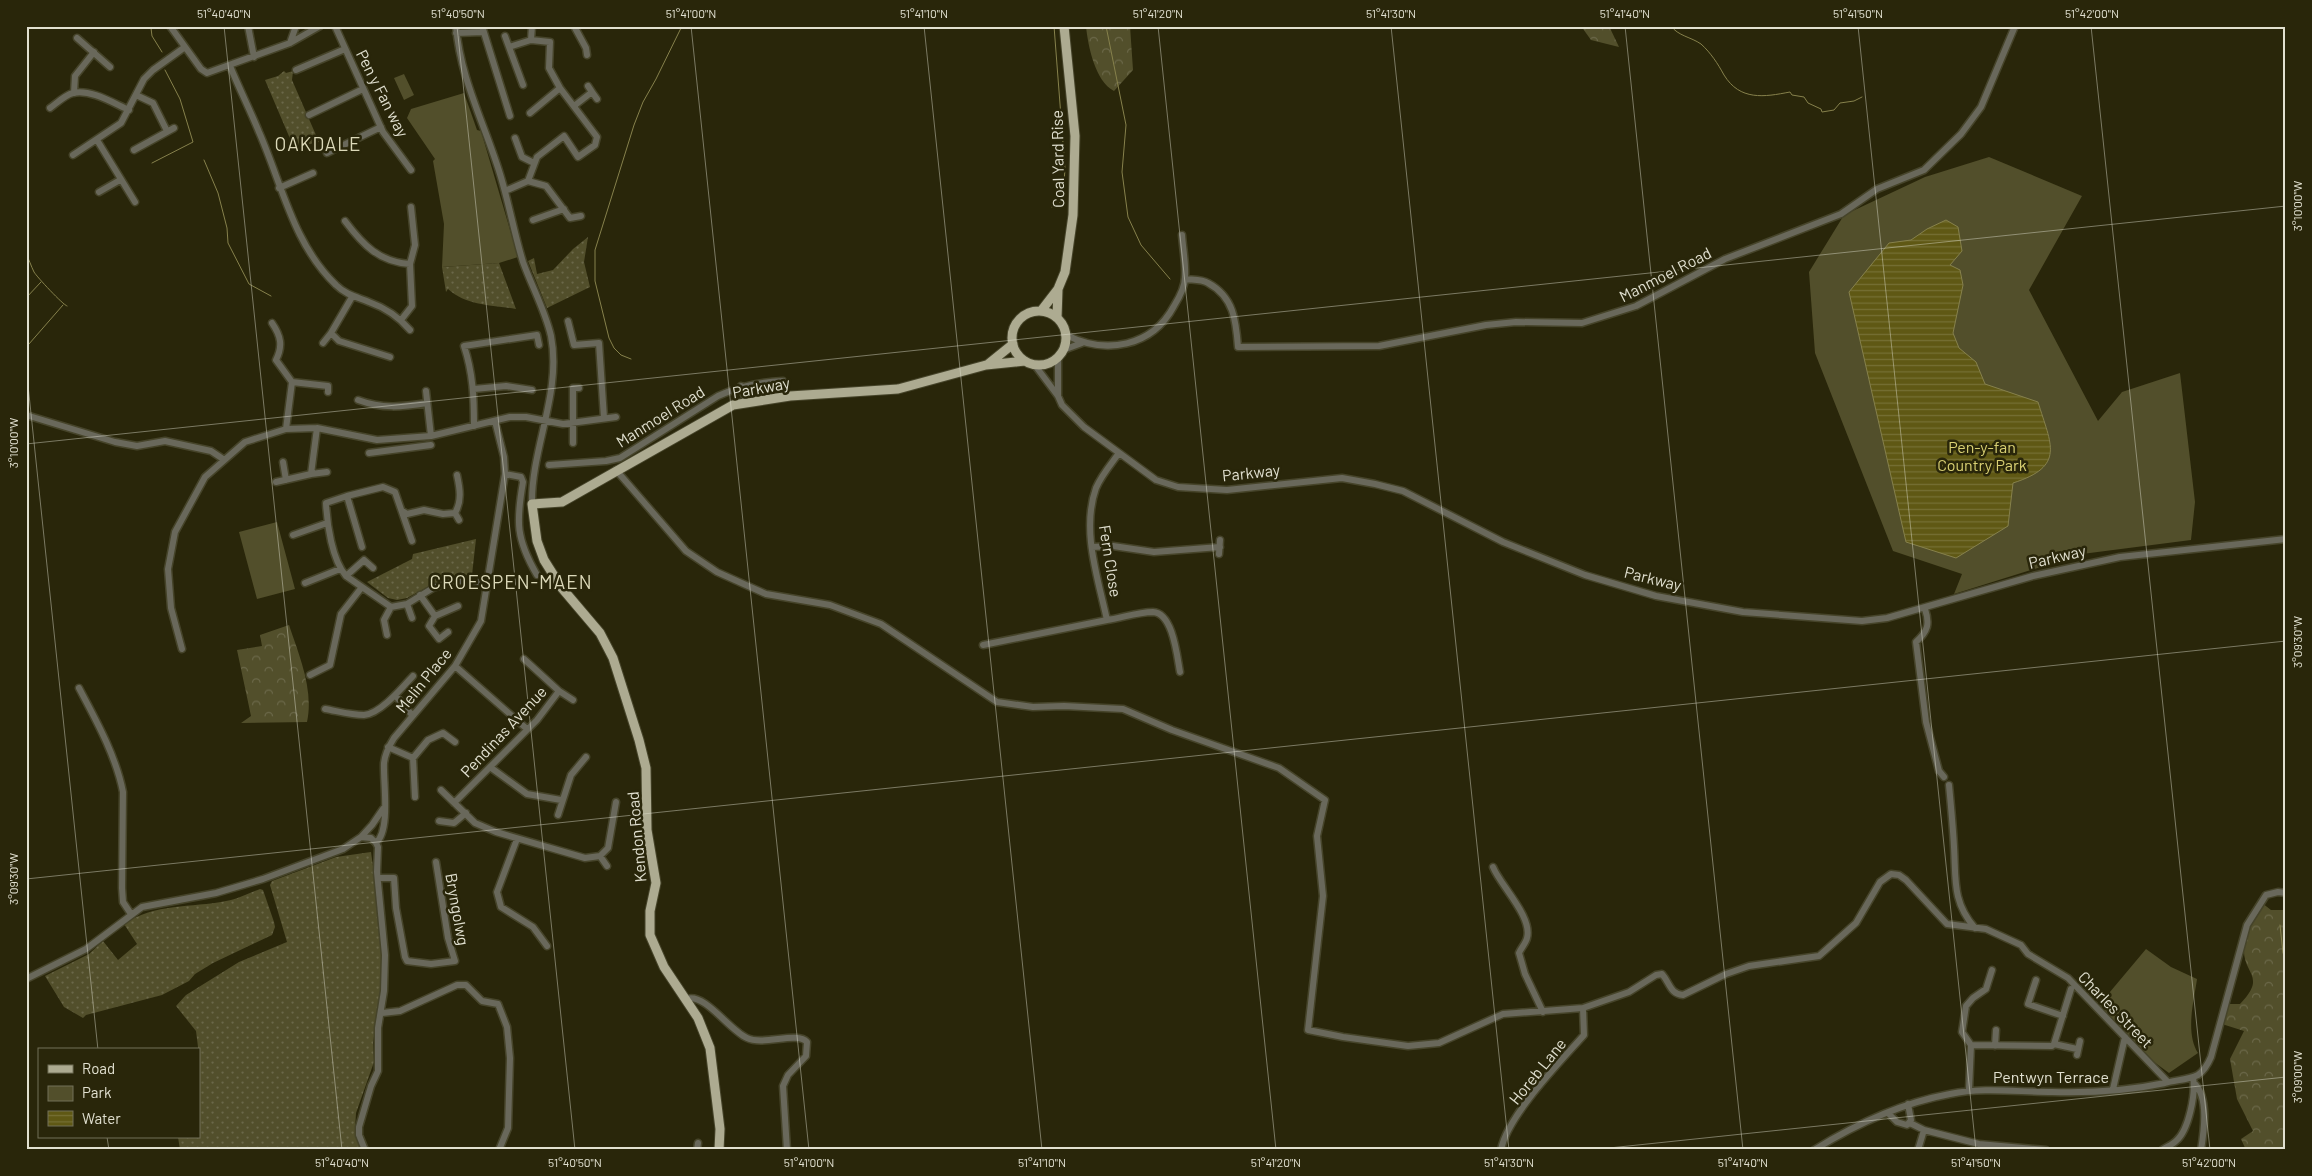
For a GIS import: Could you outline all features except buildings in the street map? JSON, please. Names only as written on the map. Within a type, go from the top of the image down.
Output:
[{"type":"main road","name":"Coal Yard Rise","points":[[1058,318],[1056,304],[1058,289],[1065,272],[1073,215],[1074,136],[1064,26]]},
{"type":"main road","name":"Coal Yard Rise","points":[[1041,311],[1058,289]]},
{"type":"main road","points":[[1041,311],[1058,318],[1066,335],[1060,353],[1042,364],[1029,362],[1020,356],[1013,344],[1012,336],[1017,322],[1027,314],[1041,311]]},
{"type":"main road","points":[[986,366],[1013,344]]},
{"type":"main road","name":"Parkway","points":[[532,504],[562,502],[733,405],[790,396],[898,390],[986,366],[1029,362]]},
{"type":"main road","name":"Kendon Road","points":[[532,504],[537,541],[544,560],[561,587],[600,633],[613,658],[639,740],[646,768],[647,830],[656,882],[650,911],[650,935],[664,967],[698,1018],[710,1048],[720,1129],[719,1150]]},
{"type":"street","points":[[170,26],[201,69],[210,72],[290,43],[320,26]]},
{"type":"street","points":[[248,26],[254,57]]},
{"type":"street","points":[[290,43],[296,26]]},
{"type":"street","name":"Pen y Fan way","points":[[335,26],[381,127],[410,170]]},
{"type":"street","points":[[531,40],[532,26]]},
{"type":"street","points":[[574,26],[586,48],[587,55]]},
{"type":"street","name":"Manmoel Road","points":[[1185,279],[1207,282],[1227,299],[1235,316],[1238,347],[1379,346],[1486,325],[1516,322],[1582,323],[1602,318],[1657,296],[1725,259],[1841,214],[1877,189],[1924,170],[1961,134],[1982,107],[2015,26]]},
{"type":"street","points":[[510,116],[482,29],[456,30],[461,60],[505,191],[523,262],[544,310],[551,338],[552,368],[545,421],[536,459],[532,487],[532,504]]},
{"type":"street","points":[[505,36],[523,85]]},
{"type":"street","points":[[77,38],[110,67]]},
{"type":"street","points":[[509,47],[531,40],[550,42],[549,68],[560,88],[596,137],[595,145],[578,157],[564,136],[537,157],[528,181]]},
{"type":"street","points":[[72,155],[121,123],[140,85],[153,70],[185,47]]},
{"type":"street","points":[[296,70],[345,49]]},
{"type":"street","points":[[74,93],[74,76],[94,52]]},
{"type":"street","points":[[230,66],[259,132],[279,188],[301,236],[318,262],[336,285],[352,297],[381,307],[401,320],[410,330]]},
{"type":"street","points":[[530,113],[560,88]]},
{"type":"street","points":[[309,114],[363,89]]},
{"type":"street","points":[[574,106],[590,89],[597,99]]},
{"type":"street","points":[[50,108],[74,93],[97,96],[129,110]]},
{"type":"street","points":[[136,95],[153,102],[167,131]]},
{"type":"street","points":[[327,153],[381,127]]},
{"type":"street","points":[[134,150],[174,128]]},
{"type":"street","points":[[515,138],[522,157],[534,163]]},
{"type":"street","points":[[97,140],[135,202]]},
{"type":"street","points":[[279,188],[313,173]]},
{"type":"street","points":[[99,192],[120,180]]},
{"type":"street","points":[[505,191],[528,181],[546,186],[570,218],[581,216]]},
{"type":"street","points":[[401,320],[412,306],[410,264],[414,245],[411,206]]},
{"type":"street","points":[[533,220],[564,209]]},
{"type":"street","points":[[345,221],[365,246],[375,254],[398,264],[410,264]]},
{"type":"street","points":[[1066,335],[1082,343],[1105,346],[1133,343],[1167,320],[1179,298],[1185,279],[1182,235]]},
{"type":"street","points":[[323,343],[352,297]]},
{"type":"street","points":[[568,321],[574,345],[599,343],[604,418]]},
{"type":"street","points":[[272,323],[279,333],[282,349],[276,360],[292,382],[328,389]]},
{"type":"street","points":[[331,333],[339,341],[379,358],[390,358]]},
{"type":"street","points":[[474,426],[474,389],[470,367],[460,347],[538,333],[539,345]]},
{"type":"street","points":[[1058,396],[1060,353],[1082,343]]},
{"type":"street","name":"Parkway","points":[[1029,362],[1058,396],[1062,406],[1084,427],[1156,480],[1178,487],[1227,490],[1342,478],[1403,490],[1503,542],[1585,575],[1656,596],[1743,612],[1845,620],[1887,618],[1924,609],[2033,576],[2120,558],[2286,539]]},
{"type":"street","name":"Manmoel Road","points":[[549,465],[606,461],[620,458],[718,396],[741,386],[760,382],[783,381]]},
{"type":"street","points":[[286,429],[292,382]]},
{"type":"street","points":[[474,389],[506,386],[532,390]]},
{"type":"street","points":[[741,386],[747,403]]},
{"type":"street","points":[[573,443],[573,388],[579,388]]},
{"type":"street","points":[[426,392],[431,436]]},
{"type":"street","points":[[358,400],[376,407],[400,408],[427,403]]},
{"type":"street","points":[[26,416],[115,442],[137,446],[165,441],[211,451],[223,459]]},
{"type":"street","points":[[182,649],[171,608],[168,569],[175,532],[205,477],[223,459],[245,442],[286,429],[317,428],[377,440],[431,436],[510,417],[563,424],[616,417]]},
{"type":"street","name":"Melin Place","points":[[376,843],[381,837],[386,788],[384,763],[388,748],[412,715],[455,666],[481,621],[505,474],[504,457],[495,421]]},
{"type":"street","points":[[311,474],[317,428]]},
{"type":"street","points":[[419,438],[421,446]]},
{"type":"street","points":[[377,440],[379,452]]},
{"type":"street","points":[[369,453],[431,445]]},
{"type":"street","name":"Fern Close","points":[[1107,620],[1092,546],[1090,520],[1097,486],[1119,453]]},
{"type":"street","points":[[283,462],[286,480]]},
{"type":"street","points":[[616,470],[686,551],[717,572],[766,594],[830,605],[881,624],[997,702],[1033,707],[1064,706],[1122,709],[1172,730],[1279,768],[1324,800],[1317,836],[1323,896],[1308,1030],[1343,1038],[1408,1046],[1440,1043],[1504,1014],[1583,1008]]},
{"type":"street","points":[[276,482],[327,472]]},
{"type":"street","points":[[505,474],[521,477],[523,482],[518,516],[520,540],[538,575]]},
{"type":"street","points":[[404,512],[408,514],[424,510],[443,514],[455,513],[460,506],[460,490],[457,475]]},
{"type":"street","points":[[412,541],[404,512],[395,492],[390,488],[384,487],[326,503],[327,523],[340,569],[362,588],[391,607],[407,604],[420,595],[453,581],[471,581],[488,584]]},
{"type":"street","points":[[347,496],[362,547]]},
{"type":"street","points":[[455,513],[459,520]]},
{"type":"street","points":[[293,535],[327,523]]},
{"type":"street","points":[[1092,546],[1113,546],[1154,552],[1220,547]]},
{"type":"street","points":[[346,576],[364,560],[373,568]]},
{"type":"street","points":[[305,584],[340,569]]},
{"type":"street","points":[[310,676],[330,665],[341,614],[362,588]]},
{"type":"street","points":[[420,595],[435,616]]},
{"type":"street","points":[[407,604],[412,618]]},
{"type":"street","points":[[448,632],[439,639],[429,626],[435,616],[458,606]]},
{"type":"street","points":[[387,635],[384,620],[391,607]]},
{"type":"street","points":[[1924,609],[1928,624],[1926,632],[1916,642],[1926,722],[1939,771],[1944,777]]},
{"type":"street","name":"Fern Close","points":[[983,645],[1152,612],[1162,615],[1170,627],[1180,672]]},
{"type":"street","name":"Pendinas Avenue","points":[[454,803],[527,729],[559,692],[524,659]]},
{"type":"street","points":[[455,666],[527,729]]},
{"type":"street","points":[[325,709],[366,715],[395,695],[413,676]]},
{"type":"street","points":[[79,688],[98,725],[121,780],[123,792],[122,895],[123,902],[131,914]]},
{"type":"street","points":[[559,692],[573,700]]},
{"type":"street","points":[[395,695],[412,715]]},
{"type":"street","points":[[415,797],[413,758],[428,740],[443,733],[455,742]]},
{"type":"street","points":[[388,748],[413,758]]},
{"type":"street","points":[[558,815],[570,775],[586,757]]},
{"type":"street","points":[[490,767],[527,794],[561,800]]},
{"type":"street","points":[[1949,785],[1954,848],[1954,882],[1963,912],[1975,928]]},
{"type":"street","points":[[442,790],[475,823],[517,839],[585,858],[600,856],[608,848],[616,802]]},
{"type":"street","points":[[26,979],[86,949],[131,914],[142,908],[216,894],[263,879],[343,849],[361,837],[372,826],[384,808]]},
{"type":"street","points":[[439,821],[454,823],[466,814]]},
{"type":"street","points":[[361,837],[371,838],[378,846],[378,878],[385,955],[384,991],[377,1044],[378,1070],[371,1086],[359,1127],[359,1135],[365,1150]]},
{"type":"street","points":[[517,839],[497,892],[501,908],[533,927],[547,946]]},
{"type":"street","points":[[600,856],[607,866]]},
{"type":"street","name":"Bryngolwg","points":[[378,878],[394,878],[396,908],[404,957],[407,961],[431,964],[455,961],[448,938],[436,862]]},
{"type":"street","points":[[1493,867],[1501,883],[1512,895],[1527,930],[1527,938],[1519,953],[1525,974],[1543,1012]]},
{"type":"street","name":"Charles Street","points":[[1583,1008],[1629,992],[1656,975],[1662,974],[1673,991],[1676,994],[1683,995],[1726,974],[1749,966],[1819,956],[1856,923],[1880,882],[1891,874],[1899,875],[1906,880],[1947,924],[1986,929],[2021,945],[2028,954],[2068,978],[2168,1082]]},
{"type":"street","points":[[2162,1150],[2177,1140],[2186,1125],[2192,1102],[2194,1080],[2204,1070],[2211,1057],[2247,925],[2266,895],[2278,892],[2286,893]]},
{"type":"street","points":[[1969,1090],[1970,1046],[1962,1032],[1966,1006],[1973,998],[1986,989],[1992,970]]},
{"type":"street","points":[[2036,980],[2028,1004],[2063,1016]]},
{"type":"street","points":[[382,1013],[400,1011],[457,985],[466,985],[482,1001],[498,1004],[507,1026],[510,1058],[508,1128],[499,1150]]},
{"type":"street","points":[[2054,1044],[2071,989]]},
{"type":"street","points":[[686,999],[692,997],[700,1000],[732,1029],[753,1041],[775,1041],[798,1037],[807,1042],[806,1056],[788,1074],[783,1086],[787,1150]]},
{"type":"street","name":"Horeb Lane","points":[[1501,1150],[1504,1140],[1529,1098],[1584,1034],[1583,1008]]},
{"type":"street","points":[[1995,1046],[1996,1030]]},
{"type":"street","points":[[2113,1089],[2125,1037]]},
{"type":"street","points":[[1970,1046],[2043,1046],[2054,1044],[2077,1052],[2080,1041]]},
{"type":"street","points":[[2194,1080],[2200,1088],[2204,1113],[2201,1150]]},
{"type":"street","name":"Pentwyn Terrace","points":[[1814,1150],[1860,1123],[1908,1104],[1969,1090],[2051,1092],[2146,1087],[2168,1082],[2194,1080]]},
{"type":"street","points":[[1908,1104],[1911,1116],[1910,1123]]},
{"type":"street","points":[[1888,1113],[1897,1122],[1910,1123],[1924,1130],[1978,1147],[2046,1150]]},
{"type":"street","points":[[1918,1150],[1924,1130]]},
{"type":"green space","points":[[1086,26],[1130,26],[1133,70],[1114,91],[1107,86],[1097,71],[1091,53]]},
{"type":"green space","points":[[1581,26],[1609,26],[1619,47],[1591,40]]},
{"type":"green space","points":[[284,71],[286,73],[293,71],[292,80],[319,142],[294,148],[265,80],[278,76]]},
{"type":"green space","points":[[404,74],[414,95],[404,100],[394,78]]},
{"type":"green space","points":[[464,93],[477,130],[481,131],[518,257],[499,263],[442,267],[444,224],[433,161],[435,159],[407,118],[411,109]]},
{"type":"green space","name":"Pen-y-fan Country Park","points":[[1989,157],[2082,196],[2029,290],[2098,421],[2122,392],[2180,373],[2195,502],[2191,540],[2082,554],[1954,594],[1962,574],[1893,551],[1815,353],[1809,272],[1844,215],[1925,177]]},
{"type":"green space","points":[[588,237],[584,262],[590,287],[547,308],[528,261],[534,258],[537,274],[553,270],[573,249]]},
{"type":"green space","points":[[499,263],[516,309],[480,304],[463,299],[448,289],[446,292],[442,267]]},
{"type":"green space","points":[[277,522],[295,589],[257,599],[239,532]]},
{"type":"green space","points":[[476,539],[472,575],[448,576],[407,598],[397,600],[388,598],[367,582],[412,559],[413,554]]},
{"type":"green space","points":[[289,625],[307,685],[309,710],[307,722],[241,723],[251,716],[237,650],[262,646],[260,635]]},
{"type":"green space","points":[[371,852],[381,923],[382,982],[373,1043],[374,1062],[356,1113],[355,1129],[360,1150],[180,1150],[178,1138],[200,1138],[200,1048],[198,1048],[196,1031],[176,1006],[186,995],[239,962],[287,942],[270,885],[272,881],[336,857]]},
{"type":"green space","points":[[260,889],[263,890],[274,922],[275,927],[272,935],[213,963],[195,974],[189,981],[162,995],[86,1015],[83,1018],[64,1007],[45,976],[89,954],[103,941],[118,960],[137,944],[124,924],[136,917],[161,909],[230,900]]},
{"type":"green space","points":[[2262,903],[2271,910],[2286,910],[2286,1150],[2246,1150],[2241,1139],[2253,1131],[2237,1099],[2230,1059],[2244,1031],[2222,1024],[2227,1004],[2240,1004],[2252,987],[2252,975],[2246,964],[2244,947],[2248,930]]},
{"type":"green space","points":[[2146,949],[2171,967],[2197,979],[2191,1026],[2194,1045],[2198,1053],[2169,1073],[2154,1062],[2099,1005]]},
{"type":"water","points":[[1946,220],[1958,227],[1962,251],[1950,265],[1960,270],[1963,285],[1953,333],[1959,348],[1976,362],[1985,384],[2038,402],[2050,442],[2048,461],[2041,469],[2013,483],[2008,526],[1956,558],[1906,542],[1849,292],[1889,243],[1911,240],[1927,229]]},
{"type":"waterway","points":[[631,359],[621,355],[614,348],[609,338],[595,281],[595,250],[634,125],[643,102],[682,26]]},
{"type":"waterway","points":[[1052,207],[1059,205],[1063,194],[1065,169],[1054,26]]},
{"type":"waterway","points":[[1106,26],[1126,125],[1122,172],[1128,217],[1141,245],[1170,279]]},
{"type":"waterway","points":[[1671,26],[1677,32],[1701,44],[1730,83],[1745,93],[1762,96],[1790,92],[1792,95],[1804,97],[1808,103],[1821,109],[1822,112],[1834,110],[1840,103],[1854,101],[1862,97]]},
{"type":"waterway","points":[[151,28],[152,36],[162,52]]},
{"type":"waterway","points":[[152,163],[193,142],[180,99],[165,70]]},
{"type":"waterway","points":[[204,160],[218,193],[227,228],[228,243],[249,284],[271,296]]},
{"type":"waterway","points":[[26,254],[36,275],[67,306]]},
{"type":"waterway","points":[[26,298],[41,282]]},
{"type":"waterway","points":[[29,344],[63,305]]},
{"type":"waterway","points":[[2280,925],[2283,953],[2286,959]]},
{"type":"district","name":"OAKDALE","points":[[318,143]]},
{"type":"district","name":"CROESPEN-MAEN","points":[[511,581]]}]
